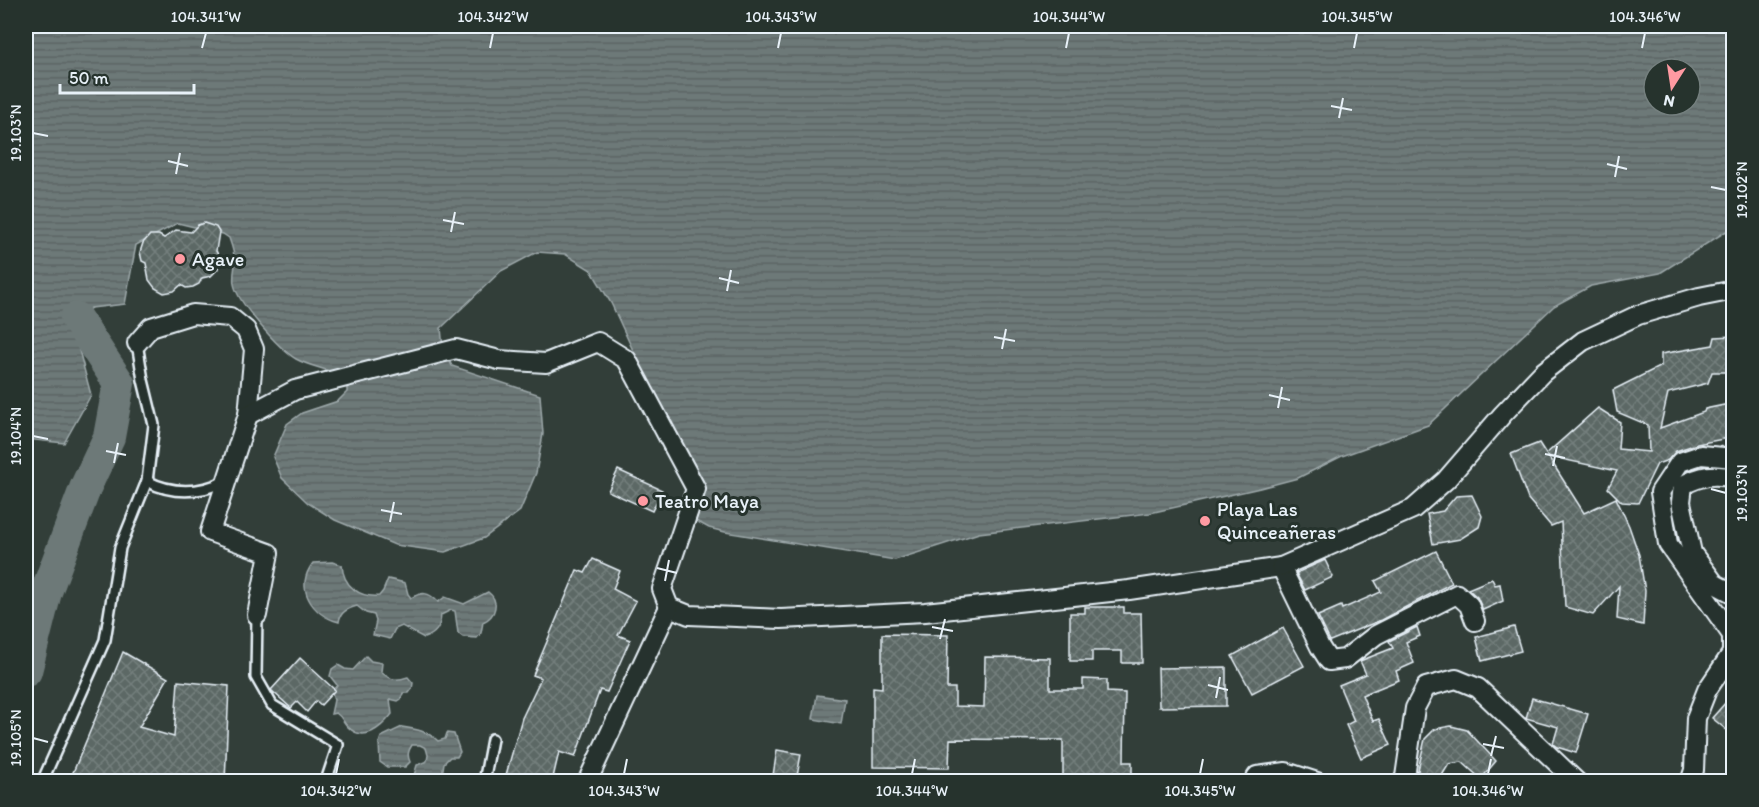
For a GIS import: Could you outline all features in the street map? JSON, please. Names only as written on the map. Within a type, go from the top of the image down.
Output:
[{"type":"street","points":[[248,415],[295,390],[456,349],[499,360],[546,363],[598,342],[627,360],[696,489],[662,589],[669,606],[689,615],[781,619],[925,612],[1129,590],[1281,567],[1413,509],[1446,480],[1543,372],[1583,341],[1638,315],[1699,297],[1734,290]]},
{"type":"street","points":[[137,343],[151,327],[192,314],[231,317],[246,330],[254,349],[248,415],[210,532],[269,553],[257,615]]},
{"type":"street","points":[[1690,782],[1694,770],[1696,718],[1707,690],[1732,653],[1732,635],[1668,544],[1660,492],[1680,462],[1701,455],[1734,458]]},
{"type":"street","points":[[1734,478],[1724,475],[1702,476],[1683,485],[1681,502],[1692,552],[1715,584],[1734,594]]},
{"type":"street","points":[[1281,567],[1329,661],[1345,659],[1376,635],[1457,594],[1469,605],[1475,621]]},
{"type":"street","points":[[587,782],[669,606]]},
{"type":"street","points":[[1402,782],[1405,777],[1415,708],[1426,687],[1456,679],[1478,688],[1576,782]]},
{"type":"street","points":[[1253,782],[1257,776],[1286,772],[1317,782]]},
{"type":"lane","points":[[42,782],[105,640],[120,548],[147,481],[154,425],[137,343]]},
{"type":"lane","points":[[147,481],[159,488],[174,491],[203,490],[227,480]]},
{"type":"lane","points":[[257,615],[256,676],[272,705],[338,746],[327,778],[328,782]]},
{"type":"lane","points":[[484,782],[492,738]]},
{"type":"shaded area","points":[[26,26],[1733,26],[1733,227],[1660,273],[1591,286],[1554,306],[1428,425],[1342,456],[1298,478],[1260,488],[1150,513],[979,533],[895,560],[709,528],[696,521],[657,402],[611,303],[591,270],[565,254],[537,252],[501,271],[441,328],[443,348],[452,366],[540,395],[543,434],[536,473],[520,511],[484,538],[445,552],[395,545],[335,520],[308,503],[282,478],[273,457],[287,424],[302,413],[338,401],[347,392],[347,380],[336,373],[296,359],[280,346],[260,324],[237,292],[234,282],[234,258],[229,238],[223,234],[178,223],[136,245],[125,304],[91,308],[76,319],[79,350],[91,395],[64,443],[26,439]]},
{"type":"shaded area","points":[[332,562],[342,565],[349,585],[365,595],[379,596],[388,579],[405,583],[411,598],[425,594],[438,602],[445,597],[464,604],[488,592],[494,600],[495,608],[491,616],[483,622],[481,633],[477,638],[463,637],[458,633],[455,611],[451,610],[441,615],[437,630],[424,638],[402,626],[395,629],[390,639],[373,635],[376,621],[374,615],[366,613],[357,606],[345,611],[339,622],[321,613],[309,599],[305,582],[313,563]]},
{"type":"shaded area","points":[[366,656],[371,661],[382,663],[381,672],[387,677],[397,679],[408,677],[413,683],[409,693],[403,693],[401,699],[398,701],[390,699],[392,714],[383,724],[372,732],[360,734],[348,727],[336,713],[331,714],[334,700],[332,692],[337,685],[330,676],[332,669],[338,665],[353,670]]},
{"type":"shaded area","points":[[817,695],[845,699],[841,724],[813,719]]},
{"type":"shaded area","points":[[402,727],[426,733],[438,741],[445,739],[447,733],[454,734],[460,752],[457,757],[450,757],[444,763],[441,781],[413,779],[417,765],[427,761],[426,748],[420,745],[412,745],[408,753],[410,762],[405,767],[387,767],[380,762],[381,737]]},
{"type":"building","name":"Agave","points":[[204,223],[216,227],[219,232],[216,251],[219,256],[218,269],[211,276],[202,278],[199,284],[193,287],[186,288],[181,285],[174,291],[164,293],[155,288],[149,280],[146,263],[142,261],[140,252],[143,243],[150,235],[159,235],[164,238],[176,230],[191,232]]},
{"type":"building","points":[[1734,336],[1734,372],[1712,372],[1708,383],[1668,393],[1660,428],[1704,412],[1705,409],[1734,403],[1734,437],[1697,444],[1676,451],[1668,460],[1657,464],[1638,503],[1622,502],[1608,488],[1617,471],[1548,456],[1584,513],[1616,498],[1639,555],[1645,591],[1643,625],[1617,619],[1619,586],[1593,615],[1565,607],[1561,522],[1551,526],[1528,499],[1511,454],[1539,443],[1546,454],[1598,408],[1620,422],[1618,449],[1649,452],[1648,425],[1617,412],[1613,390],[1661,366],[1661,354],[1713,345],[1715,337]]},
{"type":"building","name":"Teatro Maya","points":[[618,470],[662,490],[652,511],[608,491]]},
{"type":"building","points":[[1472,495],[1482,516],[1479,527],[1460,539],[1433,544],[1427,514],[1443,511],[1456,496]]},
{"type":"building","points":[[1436,551],[1452,583],[1381,620],[1330,641],[1318,616],[1341,606],[1342,609],[1381,592],[1375,581]]},
{"type":"building","points":[[593,559],[620,571],[613,589],[636,601],[618,635],[630,640],[607,692],[600,690],[575,757],[559,752],[552,782],[504,782],[522,718],[541,678],[533,675],[577,570],[585,573]]},
{"type":"building","points":[[1325,560],[1333,577],[1305,590],[1296,573]]},
{"type":"building","points":[[1492,579],[1495,585],[1500,584],[1503,601],[1483,610],[1477,597],[1468,589]]},
{"type":"building","points":[[1085,607],[1124,607],[1124,613],[1141,613],[1142,663],[1122,663],[1122,651],[1092,651],[1092,661],[1070,661],[1070,613],[1085,613]]},
{"type":"building","points":[[1417,627],[1420,636],[1406,642],[1414,663],[1396,671],[1399,680],[1362,695],[1373,721],[1379,719],[1391,745],[1361,758],[1346,725],[1354,721],[1339,685],[1366,674],[1360,661],[1393,648],[1389,641]]},
{"type":"building","points":[[1514,627],[1521,651],[1482,661],[1476,637]]},
{"type":"building","points":[[1283,628],[1304,666],[1252,693],[1232,656]]},
{"type":"building","points":[[882,634],[948,635],[947,688],[955,688],[955,706],[984,707],[985,657],[1050,658],[1050,689],[1083,689],[1083,679],[1107,680],[1107,692],[1125,693],[1124,762],[1132,762],[1132,782],[1063,782],[1063,740],[950,739],[949,768],[873,767],[873,687],[882,688]]},
{"type":"building","points":[[123,652],[168,678],[139,727],[174,737],[178,681],[229,686],[225,782],[69,782]]},
{"type":"building","points":[[300,658],[335,690],[321,705],[316,701],[307,712],[297,702],[291,708],[271,690]]},
{"type":"building","points":[[1226,667],[1226,706],[1159,707],[1158,668]]},
{"type":"building","points":[[1734,693],[1734,736],[1712,718]]},
{"type":"building","points":[[1532,698],[1588,714],[1576,753],[1553,744],[1558,727],[1526,718]]},
{"type":"building","points":[[1451,726],[1467,730],[1496,761],[1481,779],[1462,762],[1449,764],[1438,782],[1416,779],[1425,739],[1435,729]]},
{"type":"building","points":[[777,750],[801,754],[796,782],[772,782]]},
{"type":"waterway","points":[[26,671],[46,592],[86,486],[109,437],[119,383],[76,318]]},
{"type":"place","name":"Agave","points":[[180,259]]},
{"type":"place","name":"Teatro Maya","points":[[643,501]]},
{"type":"place","name":"Playa Las Quinceañeras","points":[[1205,521]]}]
